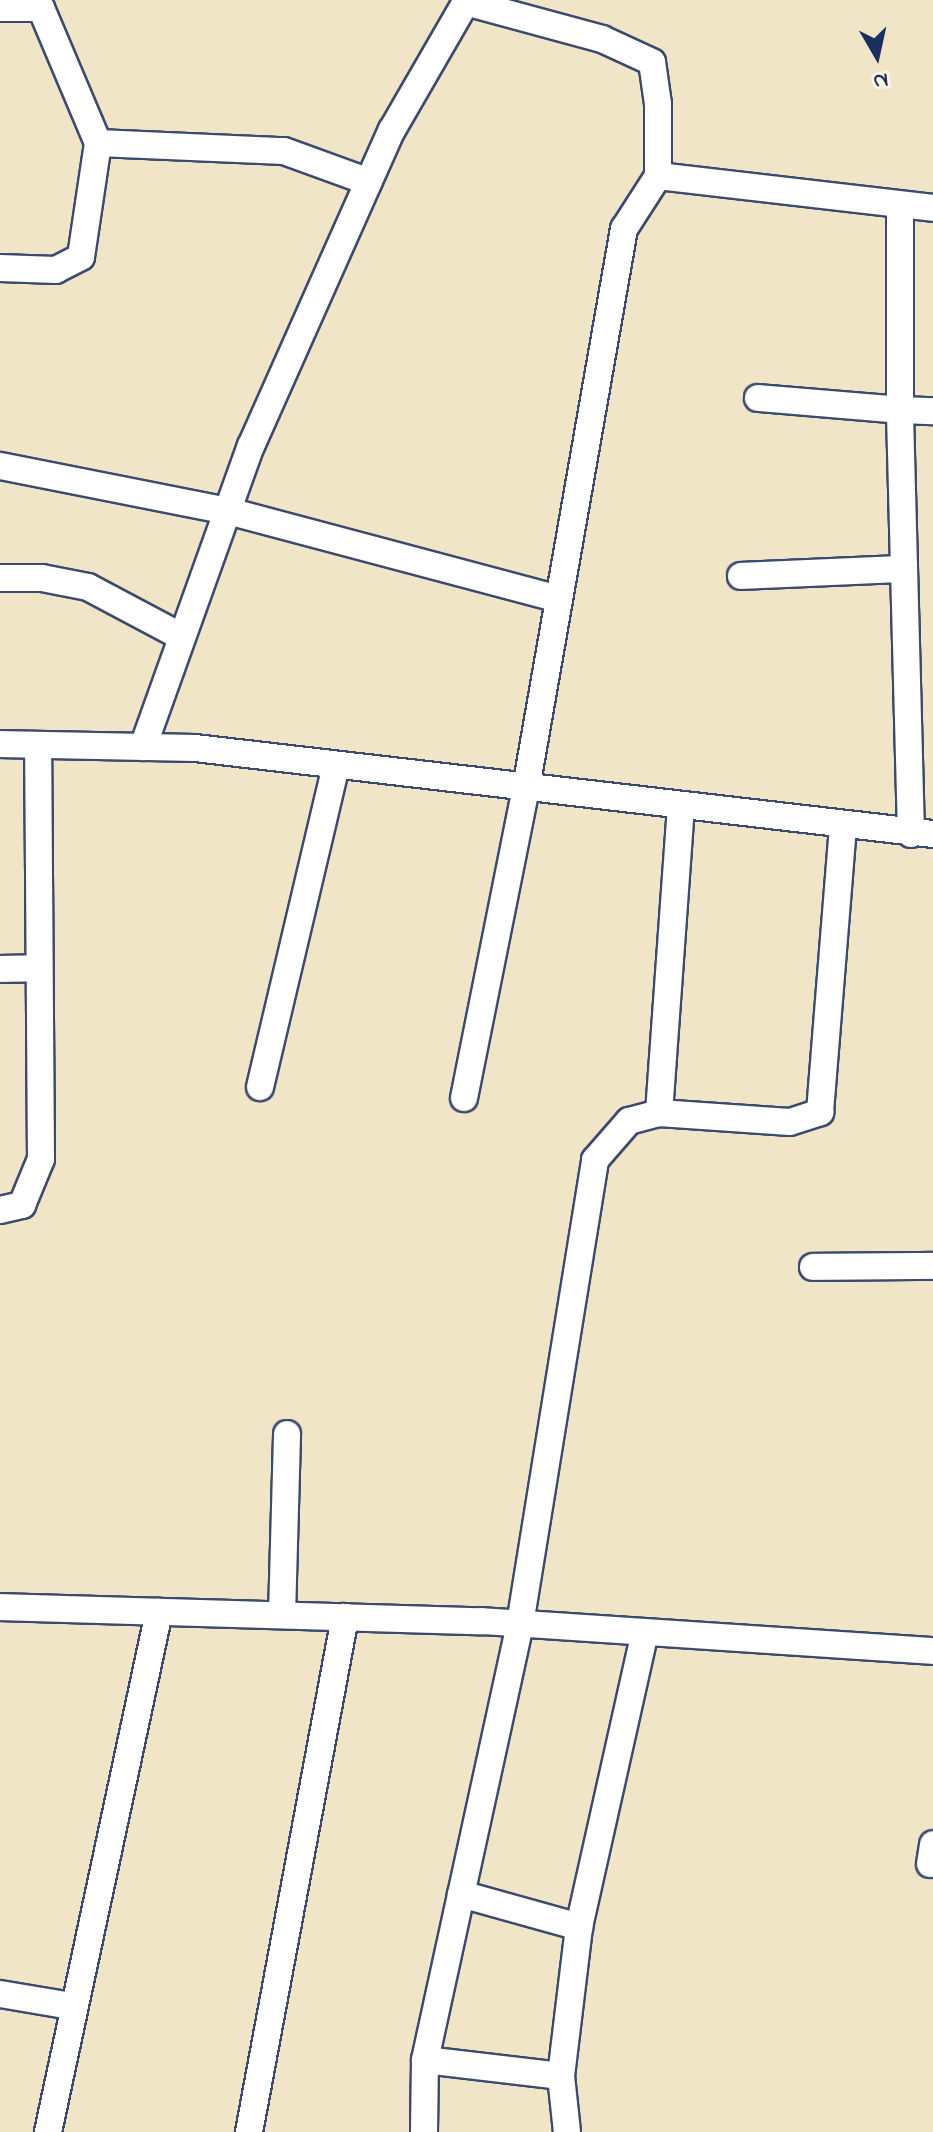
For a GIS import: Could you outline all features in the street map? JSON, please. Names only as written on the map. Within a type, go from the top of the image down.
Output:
[{"type":"street","points":[[143,747],[251,446],[392,130],[467,1],[602,39],[652,62],[658,104],[658,176],[624,229],[526,788],[464,1098]]},
{"type":"street","points":[[0,8],[41,4],[98,143],[81,257],[56,270],[0,268]]},
{"type":"street","points":[[98,143],[284,151],[369,182]]},
{"type":"street","points":[[658,176],[900,207],[933,208]]},
{"type":"street","points":[[0,744],[143,747],[336,765],[922,834],[904,569],[900,207]]},
{"type":"street","points":[[758,398],[933,411]]},
{"type":"street","points":[[0,466],[228,511],[559,599]]},
{"type":"street","points":[[741,576],[904,569]]},
{"type":"street","points":[[0,578],[42,578],[88,587],[182,637]]},
{"type":"street","points":[[0,1210],[22,1205],[41,1159],[38,745]]},
{"type":"street","points":[[260,1087],[336,765]]},
{"type":"street","points":[[659,1113],[681,807]]},
{"type":"street","points":[[424,2132],[425,2060],[520,1624],[595,1160],[629,1121],[659,1113],[790,1122],[820,1112],[843,826]]},
{"type":"street","points":[[0,969],[39,968]]},
{"type":"street","points":[[813,1267],[933,1266]]},
{"type":"street","points":[[282,1615],[287,1434]]},
{"type":"street","points":[[0,1607],[520,1624],[933,1651]]},
{"type":"street","points":[[48,2132],[71,2006],[159,1612]]},
{"type":"street","points":[[249,2132],[345,1617]]},
{"type":"street","points":[[567,2132],[561,2076],[579,1927],[645,1632]]},
{"type":"street","points":[[461,1894],[579,1927]]},
{"type":"street","points":[[0,1994],[71,2006]]},
{"type":"street","points":[[425,2060],[561,2076]]}]
